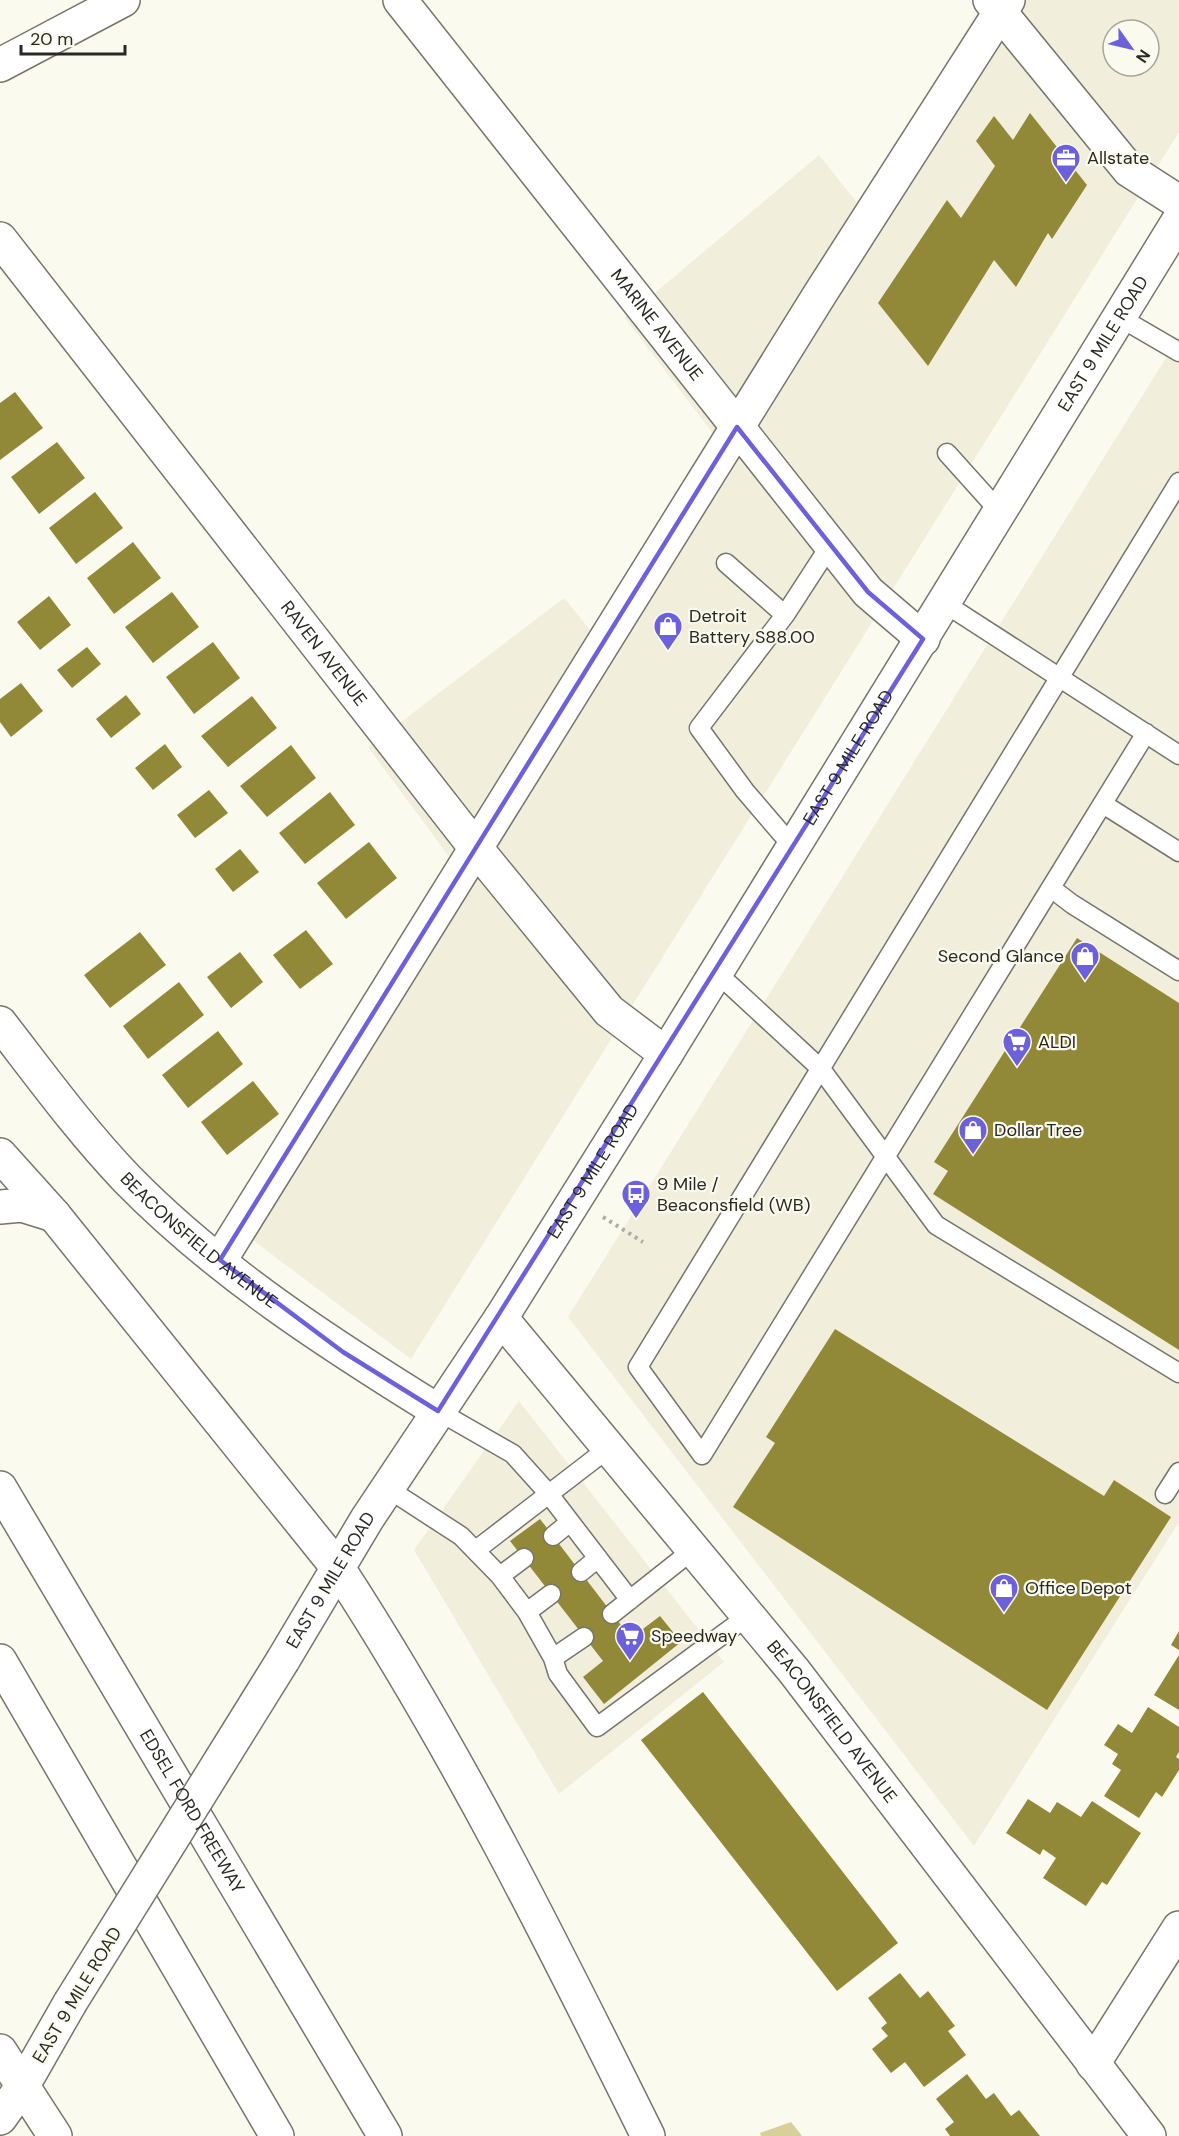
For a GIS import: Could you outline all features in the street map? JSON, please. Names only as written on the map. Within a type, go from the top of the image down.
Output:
[{"type":"main road","points":[[0,65],[123,0]]},
{"type":"main road","name":"MARINE AVENUE","points":[[400,0],[868,592],[923,639]]},
{"type":"main road","points":[[220,1260],[737,427],[825,301],[999,4],[1129,170],[1179,202]]},
{"type":"main road","name":"EAST 9 MILE ROAD","points":[[0,2118],[22,2086],[70,2003],[387,1488],[501,1318],[666,1054],[1179,220]]},
{"type":"main road","name":"RAVEN AVENUE","points":[[0,238],[475,847],[609,1011],[666,1054]]},
{"type":"main road","name":"BEACONSFIELD AVENUE","points":[[0,1023],[127,1179],[276,1306],[438,1411]]},
{"type":"main road","points":[[0,1155],[54,1215],[338,1568],[379,1631],[458,1765],[550,1937],[648,2136]]},
{"type":"main road","points":[[0,1207],[22,1205],[54,1215]]},
{"type":"main road","name":"BEACONSFIELD AVENUE","points":[[501,1318],[794,1671],[1149,2136]]},
{"type":"main road","name":"EDSEL FORD FREEWAY","points":[[0,1488],[385,2136]]},
{"type":"main road","points":[[0,1661],[277,2136]]},
{"type":"main road","points":[[1093,2064],[1179,1928]]},
{"type":"main road","points":[[0,2051],[55,2136]]},
{"type":"lane","points":[[1119,317],[1179,352]]},
{"type":"lane","points":[[947,453],[1000,512]]},
{"type":"lane","points":[[1146,733],[702,1455],[638,1367],[1179,482]]},
{"type":"lane","points":[[793,848],[745,791],[699,728],[785,615],[831,544]]},
{"type":"lane","points":[[726,563],[785,615]]},
{"type":"lane","points":[[944,603],[1179,755]]},
{"type":"lane","points":[[1103,804],[1179,852]]},
{"type":"lane","points":[[1051,888],[1072,904],[1179,971]]},
{"type":"lane","points":[[716,972],[820,1069],[936,1225],[1179,1373]]},
{"type":"lane","points":[[438,1411],[513,1454],[548,1493],[630,1600]]},
{"type":"lane","points":[[476,1550],[610,1447]]},
{"type":"lane","points":[[1165,1494],[1179,1473]]},
{"type":"lane","points":[[387,1488],[461,1536],[500,1576],[527,1612],[553,1658],[558,1674],[597,1727],[748,1616]]},
{"type":"lane","points":[[553,1536],[570,1522]]},
{"type":"lane","points":[[612,1614],[694,1549]]},
{"type":"lane","points":[[500,1576],[524,1558]]},
{"type":"lane","points":[[580,1572],[598,1558]]},
{"type":"lane","points":[[527,1612],[551,1594]]},
{"type":"lane","points":[[553,1658],[584,1637]]},
{"type":"path","points":[[617,1226],[643,1242]]},
{"type":"highlighted area","points":[[737,427],[868,592],[923,639],[438,1411],[343,1352],[220,1260]]},
{"type":"shaded area","points":[[985,0],[1179,0],[1179,132],[411,1359],[226,1220],[453,862],[368,747],[564,598],[592,632],[714,435],[625,318],[819,155],[859,205]]},
{"type":"shaded area","points":[[1179,337],[1179,1522],[974,1846],[568,1317]]},
{"type":"shaded area","points":[[519,1401],[724,1662],[559,1794],[414,1550]]},
{"type":"shaded area","points":[[791,2122],[802,2136],[761,2136],[760,2133]]},
{"type":"building","points":[[1030,113],[1087,185],[1052,239],[1048,233],[1016,287],[994,260],[928,366],[878,303],[947,200],[961,218],[995,166],[976,141],[994,116],[1013,140]]},
{"type":"building","points":[[15,392],[43,428],[0,460],[0,403]]},
{"type":"building","points":[[57,442],[85,478],[39,514],[11,477]]},
{"type":"building","points":[[95,492],[123,528],[76,564],[49,528]]},
{"type":"building","points":[[133,542],[161,578],[114,614],[87,578]]},
{"type":"building","points":[[172,592],[199,627],[153,663],[125,627]]},
{"type":"building","points":[[49,596],[71,625],[40,650],[17,622]]},
{"type":"building","points":[[213,642],[240,678],[194,714],[166,677]]},
{"type":"building","points":[[87,647],[101,664],[72,688],[57,670]]},
{"type":"building","points":[[21,683],[43,711],[11,737],[0,722],[0,699]]},
{"type":"building","points":[[126,695],[141,714],[111,738],[96,719]]},
{"type":"building","points":[[252,696],[277,728],[228,767],[201,736]]},
{"type":"building","points":[[165,744],[182,767],[153,790],[135,768]]},
{"type":"building","points":[[291,745],[316,778],[267,817],[240,786]]},
{"type":"building","points":[[209,790],[228,813],[195,838],[177,815]]},
{"type":"building","points":[[330,792],[355,825],[305,864],[279,833]]},
{"type":"building","points":[[369,842],[397,878],[346,919],[317,883]]},
{"type":"building","points":[[240,849],[259,872],[233,892],[215,869]]},
{"type":"building","points":[[306,930],[333,964],[300,989],[273,955]]},
{"type":"building","points":[[140,932],[166,965],[110,1008],[84,975]]},
{"type":"building","points":[[1077,938],[1179,1003],[1179,1350],[933,1194],[948,1171],[934,1162]]},
{"type":"building","points":[[240,952],[263,982],[231,1008],[207,977]]},
{"type":"building","points":[[179,982],[204,1015],[148,1059],[123,1026]]},
{"type":"building","points":[[218,1031],[243,1064],[188,1108],[162,1075]]},
{"type":"building","points":[[253,1081],[279,1114],[227,1155],[201,1122]]},
{"type":"building","name":"Office Depot","points":[[835,1329],[1104,1496],[1114,1480],[1171,1517],[1047,1710],[733,1507],[775,1443],[766,1437]]},
{"type":"building","points":[[540,1519],[631,1638],[660,1616],[681,1642],[604,1704],[583,1677],[603,1661],[510,1541]]},
{"type":"building","points":[[1179,1631],[1179,1650],[1171,1645]]},
{"type":"building","points":[[1179,1655],[1179,1710],[1154,1695]]},
{"type":"building","points":[[703,1692],[898,1943],[837,1991],[641,1740]]},
{"type":"building","points":[[1148,1707],[1179,1727],[1179,1752],[1176,1757],[1179,1759],[1179,1770],[1162,1797],[1156,1792],[1139,1818],[1104,1796],[1121,1770],[1112,1764],[1118,1754],[1104,1745],[1118,1724],[1132,1733]]},
{"type":"building","points":[[1028,1799],[1050,1813],[1057,1802],[1081,1817],[1092,1801],[1141,1833],[1107,1885],[1102,1882],[1086,1906],[1043,1878],[1056,1858],[1043,1849],[1040,1855],[1006,1833]]},
{"type":"building","points":[[900,1973],[920,1998],[928,1991],[955,2026],[948,2031],[966,2055],[924,2087],[905,2062],[891,2073],[872,2049],[888,2036],[881,2028],[887,2023],[868,1998]]},
{"type":"building","points":[[967,2074],[986,2099],[994,2093],[1011,2116],[1019,2110],[1040,2136],[950,2136],[945,2129],[954,2122],[936,2099]]},
{"type":"place","name":"Allstate","points":[[1066,184]]},
{"type":"place","name":"Detroit Battery S88.00","points":[[668,652]]},
{"type":"place","name":"Second Glance","points":[[1085,982]]},
{"type":"place","name":"ALDI","points":[[1017,1068]]},
{"type":"place","name":"Dollar Tree","points":[[973,1156]]},
{"type":"place","name":"9 Mile / Beaconsfield (WB)","points":[[636,1220]]},
{"type":"place","name":"Office Depot","points":[[1004,1614]]},
{"type":"place","name":"Speedway","points":[[630,1662]]}]
